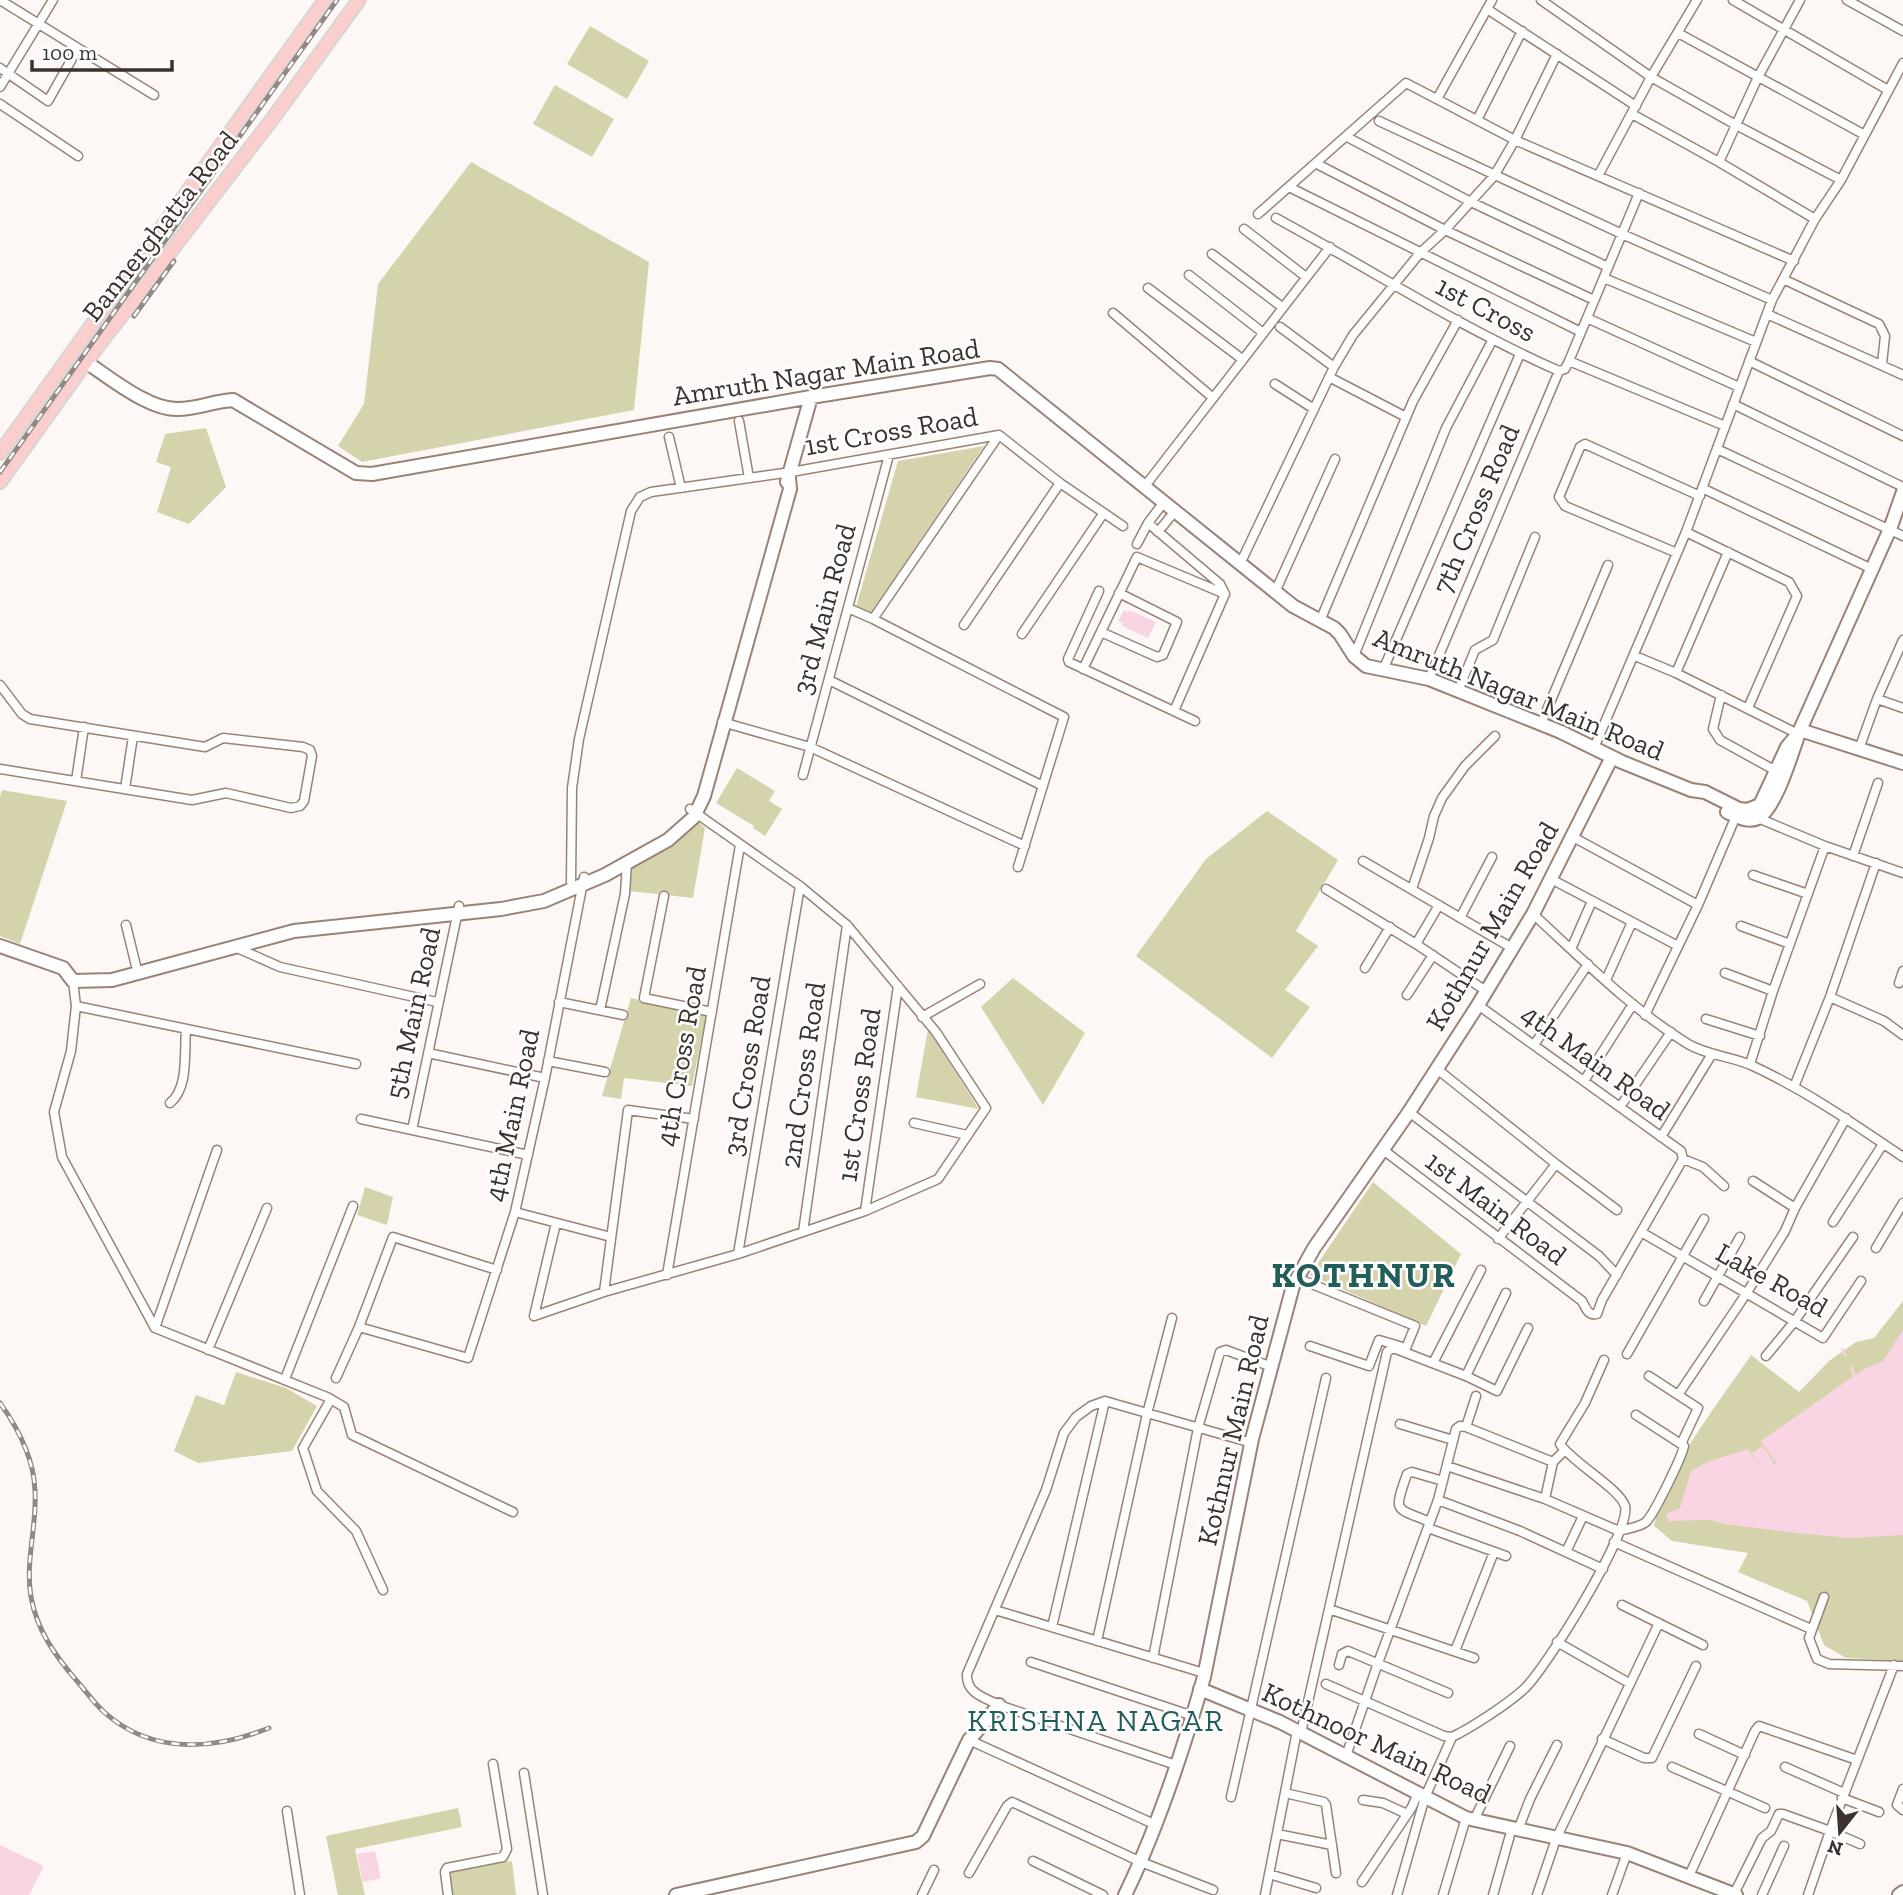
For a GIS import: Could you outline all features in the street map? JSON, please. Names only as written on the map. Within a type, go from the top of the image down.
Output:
[{"type":"main road","name":"Bannerghatta Road","points":[[0,453],[325,0]]},
{"type":"main road","name":"Bannerghatta Road","points":[[0,482],[86,362],[273,118],[359,0]]},
{"type":"main road","points":[[171,218],[187,230]]},
{"type":"main road","name":"Amruth Nagar Main Road","points":[[86,362],[157,406],[178,410],[233,400],[356,473],[364,474],[811,397],[990,368],[998,369],[1008,374],[1293,606],[1340,634],[1354,656],[1366,666],[1429,679],[1541,724],[1691,790],[1705,792],[1739,809],[1747,810],[1760,805],[1787,747],[1799,732]]},
{"type":"main road","points":[[89,980],[293,924],[530,904],[668,840],[704,796],[790,489],[790,475],[811,397]]},
{"type":"main road","name":"Amruth Nagar Main Road","points":[[1691,790],[1702,799],[1745,820],[1758,818],[1767,810],[1890,530],[1903,489]]},
{"type":"main road","points":[[1799,732],[1903,763]]},
{"type":"main road","name":"Kothnur Main Road","points":[[1125,1895],[1156,1825],[1193,1716],[1252,1443],[1288,1299],[1314,1248],[1409,1112],[1478,1005],[1551,879],[1612,757]]},
{"type":"main road","points":[[0,946],[63,968],[73,981],[112,980],[294,931],[458,909]]},
{"type":"main road","name":"Kothnoor Main Road","points":[[1200,1689],[1299,1732],[1470,1819],[1627,1853],[1735,1895]]},
{"type":"main road","points":[[676,1895],[916,1842],[923,1836],[970,1740],[999,1705]]},
{"type":"street","points":[[0,0],[154,95]]},
{"type":"street","points":[[0,87],[53,0]]},
{"type":"street","points":[[1437,99],[1492,0]]},
{"type":"street","points":[[1541,0],[1651,77],[1735,125],[1841,180]]},
{"type":"street","points":[[1598,176],[1651,77],[1697,0]]},
{"type":"street","points":[[1733,0],[1888,90]]},
{"type":"street","points":[[1719,162],[1783,29],[1800,0]]},
{"type":"street","points":[[1847,0],[1903,31]]},
{"type":"street","points":[[1487,9],[1557,54],[1634,110],[1815,219]]},
{"type":"street","points":[[1477,120],[1522,31]]},
{"type":"street","points":[[1678,33],[1864,134]]},
{"type":"street","points":[[0,68],[48,101],[78,48]]},
{"type":"street","points":[[1240,564],[1329,377],[1353,335],[1420,253],[1494,176],[1515,140],[1557,54]]},
{"type":"street","points":[[1594,748],[1686,532],[1772,300],[1815,219],[1841,180],[1903,63]]},
{"type":"street","points":[[1258,214],[1406,83],[1515,140],[1794,261]]},
{"type":"street","points":[[0,103],[78,156]]},
{"type":"street","points":[[1379,121],[1494,176],[1772,300]]},
{"type":"street","points":[[1347,137],[1471,202],[1608,267]]},
{"type":"street","points":[[1317,164],[1445,230],[1594,300]]},
{"type":"street","points":[[1289,187],[1581,332]]},
{"type":"street","points":[[1639,194],[1569,361],[1725,426]]},
{"type":"street","points":[[1276,218],[1393,285]]},
{"type":"street","points":[[1244,229],[1306,277]]},
{"type":"street","points":[[1145,486],[1330,247]]},
{"type":"street","points":[[1212,254],[1282,306]]},
{"type":"street","points":[[1189,275],[1262,332]]},
{"type":"street","points":[[1604,278],[1756,342]]},
{"type":"street","points":[[1783,279],[1879,324],[1885,336],[1882,364]]},
{"type":"street","name":"1st Cross","points":[[1393,285],[1520,354],[1559,371]]},
{"type":"street","points":[[1148,288],[1241,359]]},
{"type":"street","points":[[1112,313],[1212,397]]},
{"type":"street","points":[[1767,314],[1903,375]]},
{"type":"street","points":[[1587,318],[1740,387]]},
{"type":"street","points":[[1320,621],[1406,417],[1458,320]]},
{"type":"street","points":[[1280,327],[1334,367]]},
{"type":"street","points":[[1354,656],[1446,428],[1493,339]]},
{"type":"street","points":[[1383,670],[1520,354]]},
{"type":"street","name":"7th Cross Road","points":[[1429,679],[1559,371],[1565,369],[1569,361]]},
{"type":"street","points":[[1749,361],[1903,436]]},
{"type":"street","points":[[1329,377],[1406,417]]},
{"type":"street","points":[[1275,384],[1314,409]]},
{"type":"street","points":[[1733,404],[1903,489]]},
{"type":"street","points":[[739,421],[749,478]]},
{"type":"street","points":[[873,619],[999,435]]},
{"type":"street","name":"1st Cross Road","points":[[640,497],[651,492],[790,475],[999,435],[1060,483],[1123,526]]},
{"type":"street","points":[[669,437],[681,488]]},
{"type":"street","points":[[1677,553],[1565,506],[1559,498],[1580,446],[1585,444],[1701,492],[1872,569]]},
{"type":"street","points":[[1717,449],[1903,536]]},
{"type":"street","name":"3rd Main Road","points":[[803,775],[889,455]]},
{"type":"street","points":[[1276,590],[1335,459]]},
{"type":"street","points":[[964,625],[1060,483]]},
{"type":"street","name":"4th Main Road","points":[[359,1328],[468,1358],[515,1212],[545,1079],[579,881],[572,788],[579,739],[631,511],[640,497]]},
{"type":"street","points":[[1138,544],[1147,523],[1164,502]]},
{"type":"street","points":[[1158,532],[1175,511]]},
{"type":"street","points":[[1022,634],[1103,514]]},
{"type":"street","points":[[1147,523],[1220,584],[1225,594]]},
{"type":"street","points":[[1686,532],[1789,582],[1797,596],[1748,708]]},
{"type":"street","points":[[1458,691],[1475,650],[1493,640],[1535,537]]},
{"type":"street","points":[[1676,673],[1728,552]]},
{"type":"street","points":[[1083,669],[1137,557],[1225,594]]},
{"type":"street","points":[[1541,724],[1608,565]]},
{"type":"street","points":[[1099,591],[1069,659],[1070,663],[1195,721]]},
{"type":"street","points":[[1101,632],[1157,657],[1163,655],[1177,622],[1174,618],[1119,593]]},
{"type":"street","points":[[1174,711],[1225,594]]},
{"type":"street","points":[[848,608],[1064,717],[1018,867]]},
{"type":"street","points":[[1859,749],[1877,699],[1902,645]]},
{"type":"street","points":[[1635,656],[1799,732]]},
{"type":"street","points":[[829,680],[1042,786]]},
{"type":"street","points":[[0,685],[22,714],[30,719],[205,747],[223,738],[303,747],[310,750],[313,756],[304,801],[300,806],[291,808],[226,793],[192,800],[0,768]]},
{"type":"street","points":[[1721,695],[1713,729],[1720,740],[1776,771]]},
{"type":"street","points":[[1877,699],[1903,708]]},
{"type":"street","points":[[723,722],[810,747],[1025,846]]},
{"type":"street","points":[[76,781],[85,727]]},
{"type":"street","points":[[125,789],[133,736]]},
{"type":"street","points":[[1412,889],[1434,816],[1443,798],[1465,766],[1495,736]]},
{"type":"street","points":[[1853,856],[1878,783]]},
{"type":"street","points":[[556,1223],[534,1316],[738,1254],[865,1211],[938,1179],[986,1108],[936,1032],[847,925],[800,886],[693,811]]},
{"type":"street","points":[[1645,1015],[1698,905],[1736,816]]},
{"type":"street","points":[[1758,818],[1825,846],[1903,873]]},
{"type":"street","points":[[1573,836],[1698,905]]},
{"type":"street","name":"4th Cross Road","points":[[667,1275],[740,845]]},
{"type":"street","points":[[1750,1064],[1825,846]]},
{"type":"street","points":[[1460,918],[1492,857]]},
{"type":"street","points":[[600,1010],[625,894],[628,860]]},
{"type":"street","points":[[1363,861],[1511,948]]},
{"type":"street","points":[[1794,1087],[1830,997],[1876,863]]},
{"type":"street","points":[[1753,875],[1808,894]]},
{"type":"street","points":[[1551,879],[1678,946]]},
{"type":"street","name":"3rd Cross Road","points":[[738,1254],[800,886]]},
{"type":"street","points":[[1326,889],[1391,927],[1486,991]]},
{"type":"street","points":[[663,895],[644,998],[712,1012]]},
{"type":"street","points":[[1571,948],[1592,901]]},
{"type":"street","points":[[1416,944],[1438,905]]},
{"type":"street","name":"5th Main Road","points":[[412,1130],[458,909]]},
{"type":"street","points":[[1532,914],[1645,1015],[1697,1049],[1750,1064],[1817,1098],[1903,1157]]},
{"type":"street","points":[[1606,980],[1632,922]]},
{"type":"street","points":[[126,925],[136,966]]},
{"type":"street","name":"2nd Cross Road","points":[[803,1232],[847,925]]},
{"type":"street","points":[[1741,926],[1790,944]]},
{"type":"street","points":[[1365,968],[1391,927]]},
{"type":"street","points":[[234,947],[280,967],[437,1002]]},
{"type":"street","points":[[1407,995],[1433,955]]},
{"type":"street","points":[[1534,1045],[1588,964]]},
{"type":"street","points":[[1899,983],[1903,971]]},
{"type":"street","points":[[1725,973],[1773,991]]},
{"type":"street","points":[[73,981],[76,1006],[71,1051],[54,1112],[62,1157],[155,1328],[331,1399],[344,1407],[352,1435],[513,1512]]},
{"type":"street","points":[[922,1017],[980,984]]},
{"type":"street","name":"1st Cross Road","points":[[865,1211],[898,986]]},
{"type":"street","points":[[1830,997],[1884,1021],[1903,1035]]},
{"type":"street","points":[[559,1002],[623,1015]]},
{"type":"street","points":[[1584,1081],[1633,1004]]},
{"type":"street","name":"4th Main Road","points":[[1478,1005],[1681,1151],[1683,1159],[1703,1167],[1724,1186]]},
{"type":"street","points":[[76,1006],[356,1064]]},
{"type":"street","points":[[1706,1019],[1760,1036]]},
{"type":"street","points":[[170,1103],[182,1088],[186,1029]]},
{"type":"street","points":[[1620,1107],[1671,1032]]},
{"type":"street","points":[[428,1053],[545,1079]]},
{"type":"street","points":[[1661,1137],[1712,1054]]},
{"type":"street","points":[[548,1061],[605,1072]]},
{"type":"street","points":[[1437,1069],[1617,1210]]},
{"type":"street","points":[[604,1293],[628,1110],[694,1119]]},
{"type":"street","points":[[1409,1112],[1599,1256],[1617,1275],[1683,1159]]},
{"type":"street","points":[[1678,1395],[1790,1223],[1795,1208],[1846,1118]]},
{"type":"street","points":[[361,1119],[528,1155]]},
{"type":"street","points":[[914,1124],[967,1135]]},
{"type":"street","points":[[1833,1222],[1883,1143]]},
{"type":"street","name":"1st Main Road","points":[[1382,1149],[1582,1301],[1588,1313],[1597,1314],[1617,1275]]},
{"type":"street","points":[[155,1328],[217,1150]]},
{"type":"street","points":[[1498,1239],[1556,1164]]},
{"type":"street","points":[[1753,1181],[1795,1208]]},
{"type":"street","points":[[1876,1248],[1903,1203]]},
{"type":"street","points":[[285,1379],[353,1206]]},
{"type":"street","points":[[208,1350],[267,1208]]},
{"type":"street","points":[[515,1212],[611,1237]]},
{"type":"street","points":[[1627,1354],[1704,1219]]},
{"type":"street","name":"Lake Road","points":[[1641,1231],[1823,1338],[1861,1281]]},
{"type":"street","points":[[336,1378],[359,1328],[393,1237],[497,1270]]},
{"type":"street","points":[[1704,1300],[1741,1237]]},
{"type":"street","points":[[1766,1356],[1794,1322],[1853,1237]]},
{"type":"street","points":[[1433,1363],[1481,1270]]},
{"type":"street","points":[[1297,1278],[1415,1326],[1406,1348],[1379,1340],[1369,1366],[1311,1346]]},
{"type":"street","points":[[1465,1376],[1506,1293]]},
{"type":"street","points":[[1097,1641],[1147,1414],[1172,1318]]},
{"type":"street","points":[[1265,1895],[1284,1793],[1387,1352],[1396,1349],[1497,1391],[1528,1328]]},
{"type":"street","points":[[1153,1658],[1198,1428],[1220,1352],[1226,1350],[1272,1367]]},
{"type":"street","points":[[1362,1882],[1421,1795],[1452,1737],[1524,1689],[1603,1569],[1622,1530],[1626,1515],[1622,1500],[1560,1444],[1585,1403],[1604,1360]]},
{"type":"street","points":[[1649,1376],[1698,1408],[1682,1442]]},
{"type":"street","points":[[1231,1797],[1325,1378]]},
{"type":"street","points":[[1466,1427],[1476,1396]]},
{"type":"street","points":[[331,1399],[303,1448],[317,1492],[356,1531],[383,1590]]},
{"type":"street","points":[[1052,1627],[1105,1401]]},
{"type":"street","points":[[1177,1765],[999,1705],[973,1692],[967,1684],[967,1674],[1046,1490],[1064,1433],[1076,1417],[1091,1406],[1105,1401],[1252,1443]]},
{"type":"street","points":[[1447,1466],[1545,1499],[1622,1530],[1646,1521],[1677,1466],[1684,1448],[1682,1442],[1636,1415]]},
{"type":"street","points":[[1400,1424],[1453,1440]]},
{"type":"street","points":[[1346,1756],[1438,1500],[1456,1429],[1460,1426],[1466,1427],[1553,1462]]},
{"type":"street","points":[[1545,1499],[1553,1462],[1565,1450]]},
{"type":"street","points":[[1443,1481],[1412,1472],[1407,1474],[1399,1509],[1429,1525],[1506,1556]]},
{"type":"street","points":[[1438,1500],[1520,1531],[1603,1569]]},
{"type":"street","points":[[1566,1552],[1583,1516]]},
{"type":"street","points":[[1614,1542],[1811,1629]]},
{"type":"street","points":[[1455,1651],[1494,1552]]},
{"type":"street","points":[[1808,1895],[1843,1795],[1899,1666],[1829,1664],[1817,1660],[1810,1638],[1811,1629],[1824,1597]]},
{"type":"street","points":[[1622,1605],[1703,1645]]},
{"type":"street","points":[[1329,1609],[1474,1658]]},
{"type":"street","points":[[995,1610],[1204,1673]]},
{"type":"street","points":[[1537,1895],[1556,1839],[1659,1623]]},
{"type":"street","points":[[1557,1642],[1629,1683]]},
{"type":"street","points":[[1339,1665],[1342,1654],[1348,1651],[1448,1693]]},
{"type":"street","points":[[1031,1662],[1193,1716]]},
{"type":"street","points":[[1602,1739],[1644,1758],[1652,1758],[1696,1666]]},
{"type":"street","points":[[1326,1684],[1444,1736],[1452,1737]]},
{"type":"street","points":[[1689,1876],[1759,1726],[1857,1760]]},
{"type":"street","points":[[1699,1734],[1745,1755]]},
{"type":"street","points":[[970,1740],[1156,1825]]},
{"type":"street","points":[[1493,1895],[1515,1829],[1558,1745]]},
{"type":"street","points":[[1443,1895],[1470,1819],[1510,1746]]},
{"type":"street","points":[[448,1895],[445,1872],[447,1868],[503,1857],[506,1854],[493,1764]]},
{"type":"street","points":[[1672,1767],[1765,1808]]},
{"type":"street","points":[[1785,1767],[1879,1812]]},
{"type":"street","points":[[524,1773],[543,1895]]},
{"type":"street","points":[[1903,1789],[1896,1805],[1903,1810]]},
{"type":"street","points":[[1284,1793],[1324,1802],[1328,1810],[1336,1873]]},
{"type":"street","points":[[1397,1895],[1421,1795]]},
{"type":"street","points":[[1363,1800],[1382,1803],[1407,1814]]},
{"type":"street","points":[[969,1873],[1007,1805],[1012,1802],[1141,1862],[1213,1890]]},
{"type":"street","points":[[287,1811],[300,1895]]},
{"type":"street","points":[[1735,1895],[1762,1838],[1771,1831],[1779,1814],[1860,1844]]},
{"type":"street","points":[[1277,1834],[1332,1846]]},
{"type":"street","points":[[1762,1895],[1784,1846]]},
{"type":"street","points":[[1612,1895],[1627,1853]]},
{"type":"street","points":[[1033,1861],[1103,1895]]},
{"type":"street","points":[[922,1895],[934,1870]]},
{"type":"street","points":[[1269,1874],[1316,1888]]},
{"type":"green space","points":[[590,26],[649,61],[627,99],[567,64]]},
{"type":"green space","points":[[555,85],[614,119],[592,157],[533,124]]},
{"type":"green space","points":[[471,162],[649,262],[634,410],[362,462],[338,446],[364,404],[378,284]]},
{"type":"green space","points":[[206,428],[226,487],[189,524],[157,512],[171,467],[156,462],[165,434]]},
{"type":"green space","points":[[984,446],[870,614],[856,607],[898,461]]},
{"type":"green space","points":[[737,768],[775,791],[769,801],[782,809],[765,836],[753,828],[754,826],[716,803]]},
{"type":"green space","points":[[2,790],[67,801],[20,944],[0,936]]},
{"type":"green space","points":[[1267,811],[1338,860],[1296,931],[1318,946],[1285,990],[1310,1007],[1272,1058],[1136,956],[1206,859]]},
{"type":"green space","points":[[697,821],[705,828],[693,898],[629,891],[628,868]]},
{"type":"green space","points":[[1013,978],[1085,1033],[1043,1105],[981,1007]]},
{"type":"green space","points":[[631,998],[706,1016],[692,1086],[624,1078],[621,1099],[602,1096]]},
{"type":"green space","points":[[928,1029],[979,1109],[916,1097]]},
{"type":"green space","points":[[1373,1182],[1461,1254],[1426,1326],[1310,1275]]},
{"type":"green space","points":[[365,1187],[393,1197],[387,1225],[357,1215]]},
{"type":"green space","points":[[1903,1301],[1903,1661],[1846,1658],[1824,1645],[1807,1601],[1738,1572],[1748,1553],[1672,1541],[1654,1526],[1669,1482],[1681,1460],[1751,1355],[1799,1392],[1829,1361],[1856,1342],[1874,1338]]},
{"type":"green space","points":[[236,1372],[286,1388],[317,1406],[292,1451],[198,1463],[174,1451],[196,1395],[224,1405]]},
{"type":"green space","points":[[458,1808],[462,1827],[355,1849],[365,1895],[338,1895],[326,1836]]},
{"type":"green space","points":[[512,1861],[516,1895],[453,1895],[450,1871]]},
{"type":"shaded area","points":[[1124,610],[1156,622],[1148,638],[1122,626],[1123,623],[1118,621]]},
{"type":"shaded area","points":[[1903,1330],[1903,1535],[1850,1538],[1725,1524],[1711,1520],[1668,1521],[1666,1514],[1680,1508],[1691,1471],[1707,1462],[1748,1449],[1764,1471],[1752,1453],[1763,1446],[1774,1463],[1770,1466],[1776,1463],[1761,1441],[1864,1369],[1883,1361]]},
{"type":"shaded area","points":[[0,1845],[44,1866],[29,1895],[0,1895]]},
{"type":"shaded area","points":[[375,1851],[381,1878],[363,1882],[357,1854]]},
{"type":"waterway","points":[[1842,1349],[1845,1355]]},
{"type":"waterway","points":[[1851,1367],[1854,1375]]},
{"type":"railway","points":[[0,472],[337,0]]},
{"type":"railway","points":[[134,316],[174,261]]},
{"type":"railway","points":[[0,1403],[24,1445],[34,1479],[35,1504],[29,1570],[31,1597],[37,1620],[48,1641],[76,1680],[104,1712],[123,1726],[142,1736],[163,1742],[205,1744],[226,1741],[269,1728]]},
{"type":"district","name":"KOTHNUR","points":[[1364,1275]]},
{"type":"district","name":"KRISHNA NAGAR","points":[[1096,1721]]}]
